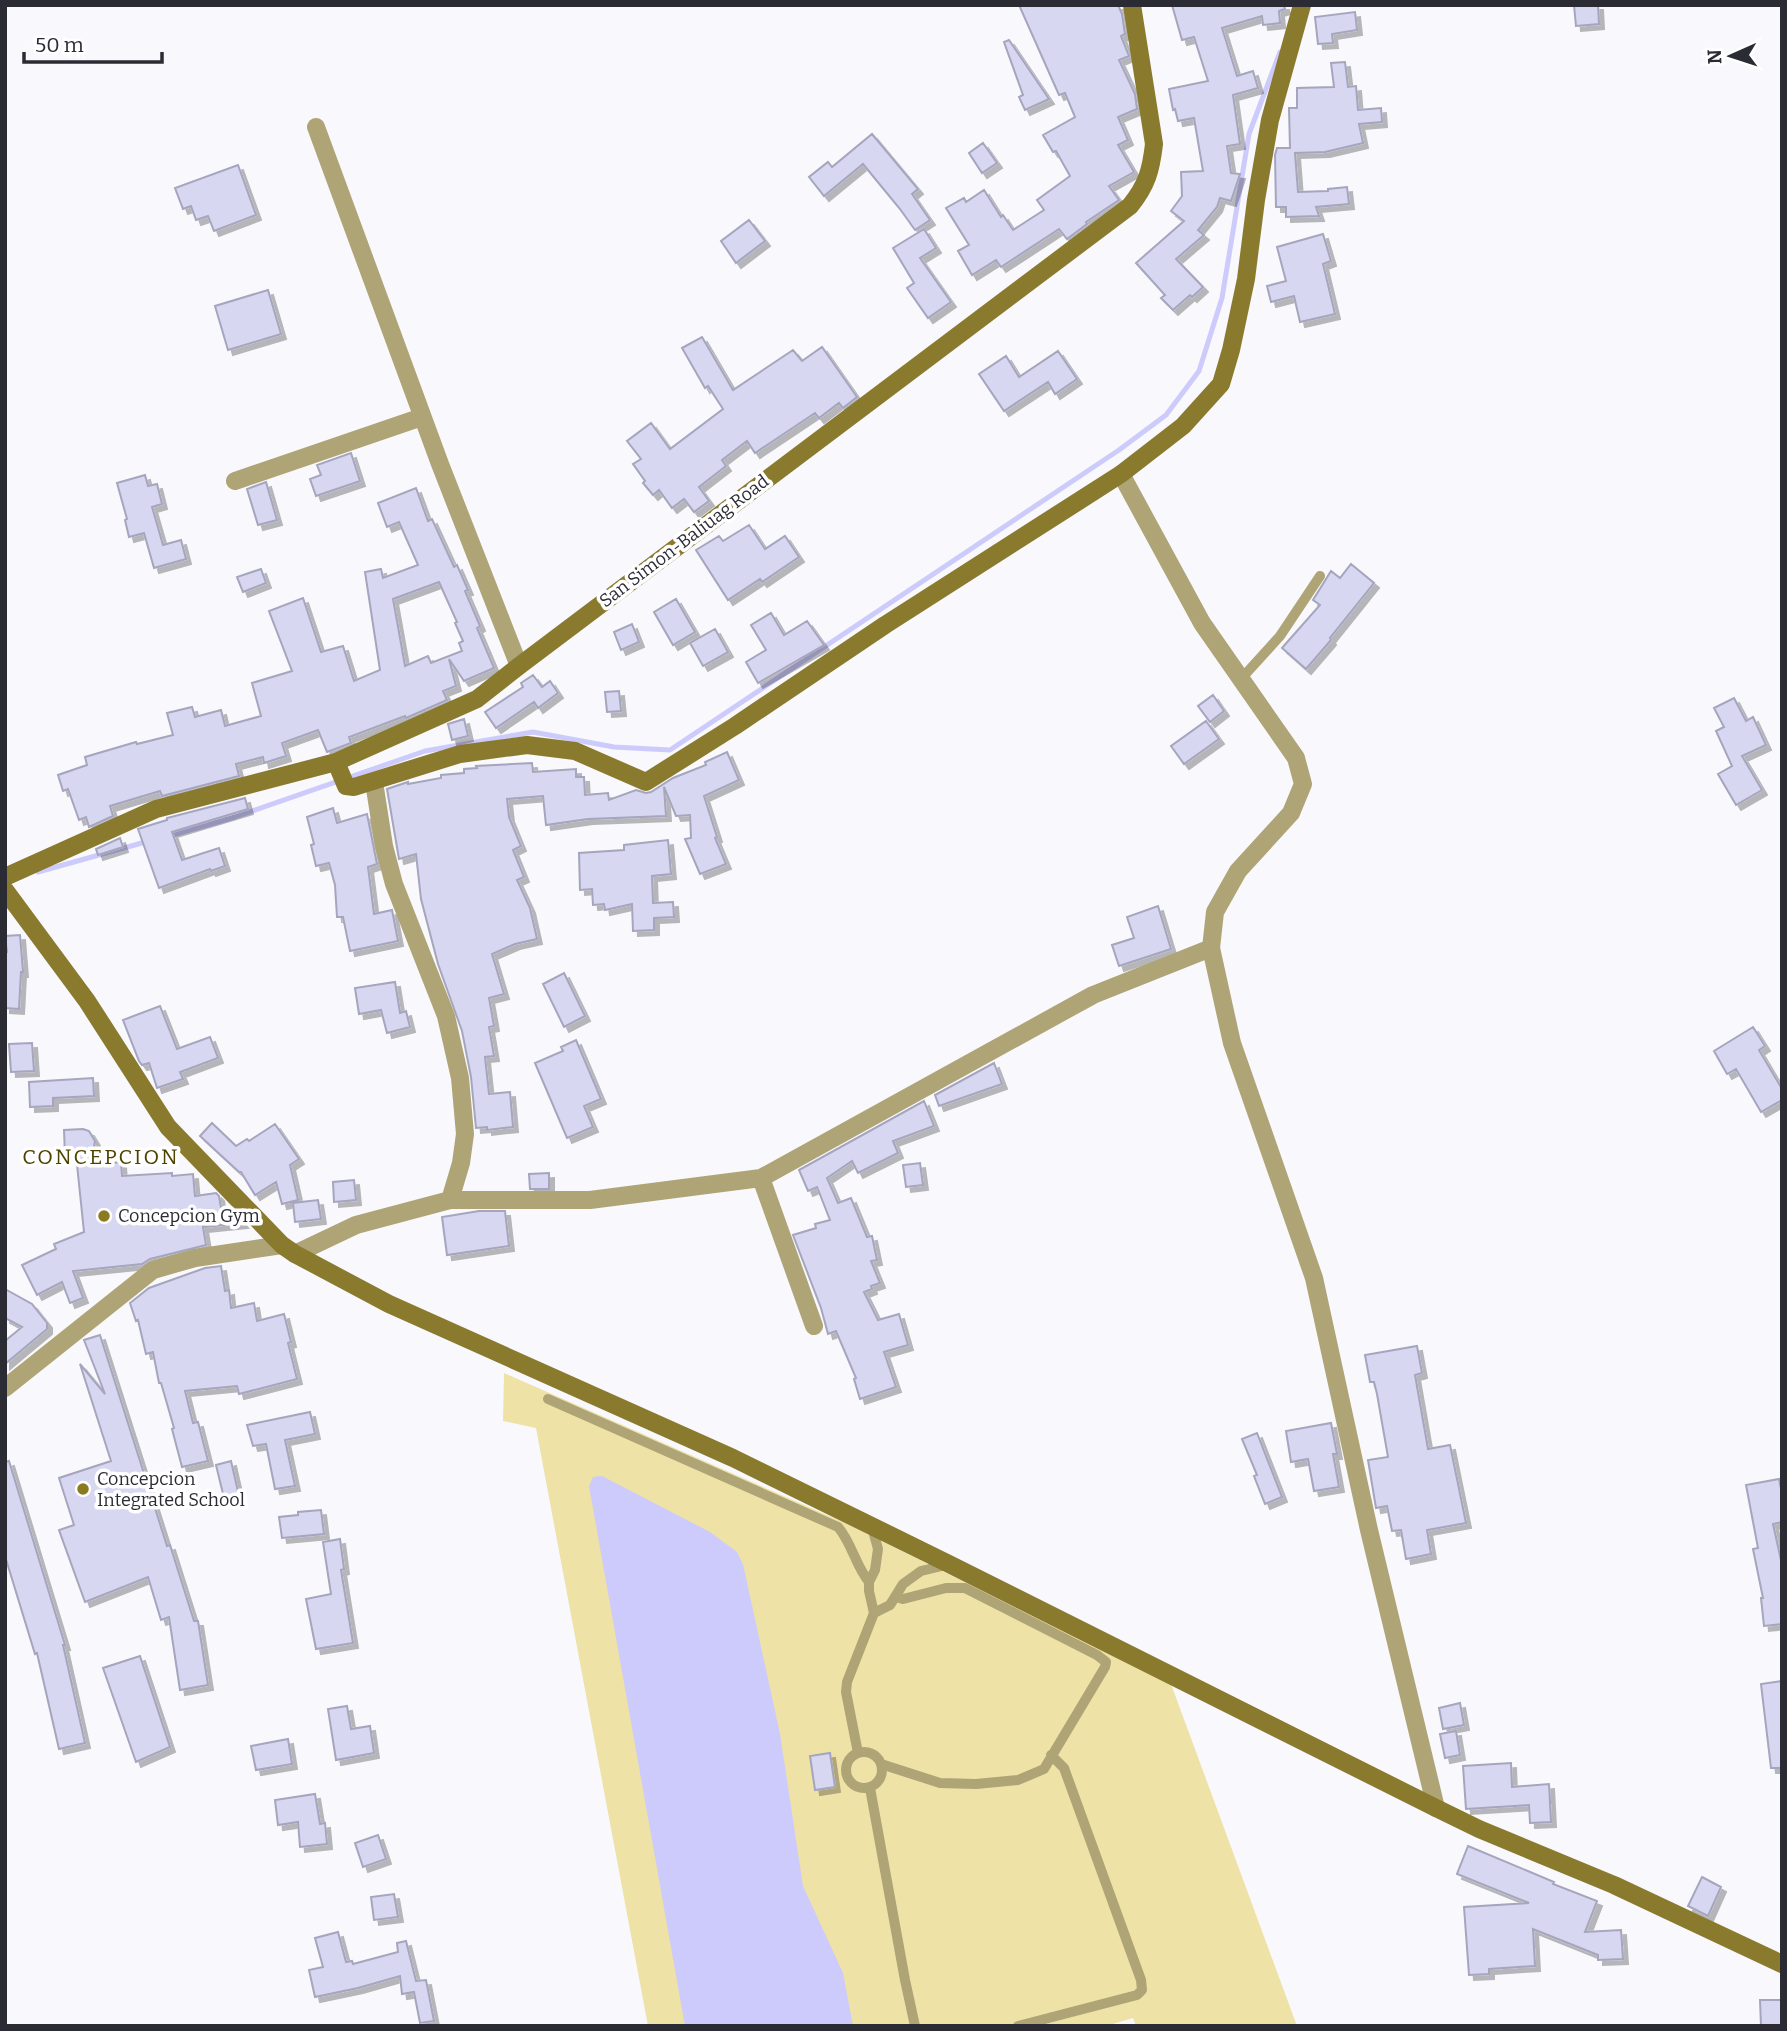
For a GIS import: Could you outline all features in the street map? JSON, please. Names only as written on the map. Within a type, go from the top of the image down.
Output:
[{"type":"main road","name":"San Simon-Baliuag Road","points":[[5,877],[156,809],[336,762],[477,699],[1130,206],[1143,190],[1151,167],[1154,144],[1132,5]]},
{"type":"main road","points":[[336,762],[346,786],[354,788],[460,754],[527,745],[575,751],[646,782],[1121,474],[1183,426],[1221,384],[1231,350],[1246,279],[1270,120],[1303,5]]},
{"type":"main road","points":[[5,890],[86,1002],[168,1126],[288,1250],[389,1304],[733,1458],[1479,1829],[1614,1885],[1782,1964]]},
{"type":"street","points":[[316,127],[422,417],[519,666]]},
{"type":"street","points":[[235,481],[422,417]]},
{"type":"street","points":[[1121,474],[1202,623],[1296,758],[1303,784],[1291,813],[1238,871],[1214,912],[1212,948],[1233,1043],[1314,1278],[1368,1530],[1436,1808]]},
{"type":"street","points":[[374,782],[382,836],[394,884],[446,1016],[460,1078],[465,1134],[461,1163],[450,1200]]},
{"type":"street","points":[[5,1388],[153,1270],[195,1258],[288,1250],[356,1225],[450,1200],[590,1200],[761,1178],[1093,995],[1212,948]]},
{"type":"street","points":[[761,1178],[814,1326]]},
{"type":"lane","points":[[1241,679],[1280,636],[1320,576]]},
{"type":"lane","points":[[548,1399],[838,1527],[845,1534],[860,1571],[869,1582]]},
{"type":"lane","points":[[858,1753],[846,1692],[847,1682],[874,1613],[869,1582],[875,1570],[878,1549],[872,1527]]},
{"type":"lane","points":[[874,1613],[890,1605],[903,1584],[921,1571],[949,1564]]},
{"type":"lane","points":[[881,1765],[940,1783],[976,1784],[1018,1780],[1044,1769],[1106,1662],[965,1588],[946,1588],[903,1599],[896,1597]]},
{"type":"lane","points":[[868,1752],[876,1756],[881,1765],[882,1774],[878,1782],[870,1787],[860,1788],[852,1784],[847,1776],[846,1766],[850,1758],[858,1753],[868,1752]]},
{"type":"lane","points":[[1018,2026],[1137,1995],[1142,1990],[1141,1980],[1064,1768],[1051,1755]]},
{"type":"lane","points":[[870,1787],[915,2026]]},
{"type":"shaded area","points":[[504,1373],[845,1523],[1171,1684],[1297,2026],[1136,2026],[1133,2018],[1106,2026],[648,2026],[536,1428],[503,1421]]},
{"type":"water","points":[[602,1476],[710,1532],[737,1552],[743,1564],[780,1734],[803,1886],[843,1973],[853,2026],[685,2026],[589,1486],[593,1477]]},
{"type":"building","points":[[1019,5],[1118,5],[1125,34],[1121,36],[1129,56],[1119,60],[1135,94],[1137,109],[1118,117],[1128,140],[1118,145],[1134,172],[1109,186],[1119,200],[1086,222],[1087,224],[1067,239],[1059,229],[1001,267],[996,260],[972,275],[958,251],[969,245],[946,208],[964,198],[966,202],[984,190],[1013,230],[1044,210],[1037,200],[1070,176],[1043,135],[1075,117],[1065,93],[1059,95]]},
{"type":"building","points":[[1172,5],[1284,5],[1285,9],[1279,11],[1280,23],[1263,25],[1262,16],[1222,28],[1237,76],[1253,71],[1258,88],[1233,95],[1240,144],[1227,146],[1231,173],[1240,174],[1231,201],[1220,198],[1217,207],[1198,230],[1204,235],[1176,259],[1203,287],[1173,310],[1161,298],[1165,295],[1136,263],[1184,221],[1171,211],[1182,196],[1181,172],[1203,171],[1194,118],[1178,121],[1169,89],[1208,81],[1194,37],[1182,40]]},
{"type":"building","points":[[1574,5],[1598,5],[1599,24],[1576,26]]},
{"type":"building","points":[[1355,12],[1357,30],[1332,34],[1333,43],[1318,44],[1315,17]]},
{"type":"building","points":[[1009,40],[1049,99],[1025,110],[1019,97],[1023,95],[1004,42]]},
{"type":"building","points":[[1345,62],[1348,87],[1356,86],[1358,110],[1381,108],[1382,122],[1359,124],[1363,143],[1325,152],[1295,153],[1298,192],[1347,187],[1349,204],[1316,207],[1319,216],[1286,217],[1286,207],[1276,207],[1275,155],[1277,148],[1290,148],[1289,108],[1297,108],[1297,88],[1334,87],[1331,63]]},
{"type":"building","points":[[872,134],[918,189],[912,194],[930,220],[915,230],[863,164],[824,196],[809,177],[828,162],[832,167]]},
{"type":"building","points":[[983,143],[997,163],[982,173],[969,153]]},
{"type":"building","points":[[238,165],[256,215],[214,231],[208,216],[196,220],[191,206],[183,209],[175,188]]},
{"type":"building","points":[[749,220],[765,241],[736,263],[721,241]]},
{"type":"building","points":[[924,229],[936,248],[920,258],[951,302],[928,318],[907,288],[914,283],[893,248]]},
{"type":"building","points":[[1323,234],[1331,261],[1323,264],[1335,314],[1300,322],[1294,296],[1271,302],[1267,286],[1286,281],[1277,247]]},
{"type":"building","points":[[268,290],[281,334],[228,350],[215,306]]},
{"type":"building","points":[[702,337],[733,390],[793,350],[802,361],[822,347],[857,397],[843,408],[839,403],[819,418],[815,413],[755,453],[747,441],[722,460],[726,466],[699,487],[709,501],[694,512],[684,499],[672,508],[659,490],[653,495],[633,464],[641,459],[627,441],[651,423],[670,449],[723,409],[708,386],[705,388],[682,348]]},
{"type":"building","points":[[1058,351],[1077,379],[1055,394],[1048,382],[1004,411],[979,374],[1006,356],[1019,377]]},
{"type":"building","points":[[351,453],[360,481],[316,496],[310,479],[321,475],[317,465]]},
{"type":"building","points":[[145,475],[148,486],[157,484],[162,504],[152,507],[163,545],[181,540],[186,559],[154,568],[144,533],[129,537],[117,483]]},
{"type":"building","points":[[266,482],[277,520],[258,525],[247,489]]},
{"type":"building","points":[[416,488],[428,521],[432,519],[468,590],[465,591],[480,626],[477,628],[494,668],[464,681],[449,659],[456,686],[443,691],[447,700],[406,718],[405,716],[349,737],[351,743],[327,752],[318,730],[282,743],[286,756],[264,763],[263,757],[236,764],[239,776],[162,796],[160,791],[110,806],[113,816],[89,827],[86,817],[79,820],[68,789],[63,791],[58,775],[87,765],[85,757],[136,742],[137,744],[173,735],[167,713],[192,707],[195,717],[221,710],[225,726],[261,716],[252,683],[292,671],[269,611],[303,598],[321,652],[343,646],[354,681],[380,670],[365,572],[381,569],[383,578],[418,565],[399,522],[387,527],[378,503]],"holes":[[[439,582],[457,622],[455,623],[463,641],[459,643],[462,651],[431,663],[428,656],[405,666],[393,599]]]},
{"type":"building","points":[[749,525],[765,549],[785,536],[799,557],[762,582],[760,579],[728,600],[696,550],[719,536],[723,541]]},
{"type":"building","points":[[1351,564],[1374,583],[1306,669],[1282,648],[1320,605],[1313,600],[1331,571],[1340,578]]},
{"type":"building","points":[[261,569],[266,583],[243,592],[237,577]]},
{"type":"building","points":[[676,599],[695,632],[673,645],[654,612]]},
{"type":"building","points":[[771,613],[784,635],[807,621],[824,645],[758,683],[746,662],[766,650],[751,625]]},
{"type":"building","points":[[632,624],[639,642],[621,650],[614,632]]},
{"type":"building","points":[[715,629],[728,652],[703,666],[690,643]]},
{"type":"building","points":[[533,675],[542,687],[550,681],[558,693],[538,708],[534,702],[496,728],[485,712],[523,687],[521,683]]},
{"type":"building","points":[[619,691],[621,711],[607,712],[605,692]]},
{"type":"building","points":[[1213,695],[1224,711],[1210,722],[1198,706]]},
{"type":"building","points":[[1734,698],[1746,721],[1753,717],[1766,745],[1742,756],[1762,790],[1736,805],[1718,774],[1732,766],[1716,731],[1724,727],[1714,708]]},
{"type":"building","points":[[464,719],[468,736],[452,740],[448,724]]},
{"type":"building","points":[[1206,721],[1219,739],[1184,764],[1171,746]]},
{"type":"building","points":[[727,752],[739,780],[704,796],[717,837],[715,838],[726,864],[700,874],[685,839],[691,838],[690,815],[676,816],[664,787],[666,816],[588,819],[546,825],[543,796],[507,799],[509,817],[521,846],[513,850],[524,877],[517,880],[530,908],[537,939],[515,944],[492,954],[504,994],[489,998],[494,1026],[489,1027],[494,1056],[485,1057],[489,1094],[510,1092],[513,1127],[487,1130],[487,1127],[476,1128],[471,1077],[462,1031],[438,964],[421,899],[416,854],[399,859],[387,789],[408,782],[441,778],[441,775],[464,773],[464,769],[477,768],[476,766],[532,763],[533,772],[576,769],[576,777],[584,777],[585,795],[608,793],[609,800],[636,790],[651,792],[673,778],[706,765],[705,762]]},
{"type":"building","points":[[245,798],[248,809],[172,832],[182,860],[219,848],[225,866],[159,888],[138,829],[167,818]]},
{"type":"building","points":[[333,808],[337,823],[367,814],[377,864],[368,867],[374,914],[392,910],[398,941],[350,951],[343,917],[337,917],[335,885],[329,863],[316,866],[307,817]]},
{"type":"building","points":[[120,838],[123,847],[98,855],[96,849]]},
{"type":"building","points":[[668,840],[671,874],[652,876],[653,903],[673,902],[674,917],[654,918],[654,930],[633,931],[632,904],[605,910],[604,904],[593,905],[592,889],[580,890],[579,853],[624,850],[624,845]]},
{"type":"building","points":[[1158,906],[1171,949],[1119,966],[1112,945],[1134,938],[1127,917]]},
{"type":"building","points":[[20,935],[23,972],[19,1009],[5,1008],[5,936]]},
{"type":"building","points":[[564,973],[585,1016],[564,1027],[543,984]]},
{"type":"building","points":[[395,982],[400,1013],[406,1011],[410,1027],[387,1033],[381,1010],[359,1014],[355,988]]},
{"type":"building","points":[[160,1006],[177,1049],[210,1037],[218,1058],[180,1072],[183,1079],[157,1088],[149,1063],[142,1065],[139,1061],[123,1020]]},
{"type":"building","points":[[1753,1027],[1765,1046],[1759,1050],[1782,1089],[1782,1100],[1761,1112],[1736,1069],[1727,1074],[1714,1051]]},
{"type":"building","points":[[576,1040],[601,1099],[584,1106],[593,1127],[567,1138],[535,1063],[563,1051],[561,1047]]},
{"type":"building","points":[[32,1043],[34,1071],[11,1072],[9,1044]]},
{"type":"building","points":[[994,1063],[1002,1084],[939,1106],[935,1095]]},
{"type":"building","points":[[93,1078],[94,1096],[53,1098],[53,1106],[30,1107],[29,1082]]},
{"type":"building","points":[[924,1101],[934,1126],[893,1141],[898,1153],[858,1173],[852,1161],[827,1178],[838,1203],[851,1198],[867,1237],[872,1236],[877,1260],[871,1261],[880,1283],[864,1292],[878,1320],[899,1314],[908,1345],[884,1352],[896,1387],[860,1399],[854,1379],[856,1378],[836,1331],[828,1334],[793,1235],[816,1228],[815,1224],[830,1220],[817,1187],[808,1191],[799,1170]]},
{"type":"building","points":[[212,1123],[236,1146],[275,1124],[299,1159],[290,1165],[298,1200],[282,1204],[276,1182],[255,1195],[241,1172],[200,1136]]},
{"type":"building","points":[[64,1130],[89,1131],[95,1141],[91,1165],[121,1162],[122,1176],[193,1174],[195,1196],[216,1193],[221,1208],[229,1207],[243,1223],[203,1227],[206,1245],[150,1259],[142,1264],[73,1271],[83,1298],[70,1303],[62,1282],[37,1295],[22,1265],[56,1249],[54,1244],[84,1232],[76,1155],[65,1156]]},
{"type":"building","points":[[920,1163],[923,1185],[906,1187],[903,1165]]},
{"type":"building","points":[[549,1173],[549,1189],[530,1189],[529,1174]]},
{"type":"building","points":[[354,1180],[356,1200],[334,1202],[333,1182]]},
{"type":"building","points":[[318,1200],[321,1219],[295,1222],[293,1203]]},
{"type":"building","points":[[479,1211],[505,1211],[509,1246],[447,1255],[442,1217]]},
{"type":"building","points":[[221,1266],[225,1291],[229,1290],[231,1308],[254,1303],[257,1321],[284,1314],[297,1379],[239,1394],[237,1386],[185,1391],[193,1423],[198,1422],[208,1461],[182,1467],[153,1352],[146,1354],[138,1320],[136,1321],[130,1303],[149,1288],[205,1268]]},
{"type":"building","points":[[5,1289],[32,1304],[47,1323],[47,1329],[5,1364],[5,1341],[22,1327],[5,1318]]},
{"type":"building","points":[[100,1335],[167,1546],[170,1545],[194,1621],[198,1621],[208,1685],[180,1690],[169,1617],[161,1620],[148,1577],[85,1602],[59,1530],[74,1525],[59,1478],[111,1461],[80,1364],[105,1394],[84,1340]]},
{"type":"building","points":[[1417,1346],[1422,1373],[1415,1375],[1428,1449],[1450,1445],[1466,1523],[1427,1530],[1431,1554],[1406,1559],[1401,1530],[1392,1531],[1387,1506],[1376,1508],[1368,1460],[1388,1457],[1377,1394],[1374,1382],[1370,1382],[1365,1355]]},
{"type":"building","points":[[310,1412],[315,1434],[285,1440],[295,1486],[275,1489],[266,1444],[253,1446],[247,1425]]},
{"type":"building","points":[[1331,1423],[1337,1454],[1333,1454],[1339,1487],[1314,1491],[1308,1459],[1291,1462],[1286,1431]]},
{"type":"building","points":[[1257,1433],[1282,1497],[1265,1504],[1254,1476],[1257,1475],[1242,1439]]},
{"type":"building","points":[[9,1461],[65,1645],[85,1743],[59,1749],[37,1653],[35,1654],[5,1556],[5,1462]]},
{"type":"building","points":[[231,1461],[239,1496],[224,1498],[216,1465]]},
{"type":"building","points":[[1779,1479],[1782,1522],[1773,1524],[1782,1565],[1782,1624],[1764,1626],[1763,1598],[1753,1549],[1758,1548],[1746,1485]]},
{"type":"building","points":[[321,1510],[324,1534],[282,1538],[279,1517]]},
{"type":"building","points":[[340,1539],[344,1569],[341,1570],[353,1643],[316,1649],[306,1599],[331,1594],[323,1542]]},
{"type":"building","points":[[140,1656],[170,1747],[136,1762],[103,1668]]},
{"type":"building","points":[[1782,1681],[1782,1768],[1771,1768],[1761,1684]]},
{"type":"building","points":[[1460,1703],[1464,1725],[1443,1729],[1439,1708]]},
{"type":"building","points":[[347,1706],[351,1729],[370,1726],[374,1753],[336,1760],[328,1709]]},
{"type":"building","points":[[1456,1731],[1460,1755],[1445,1758],[1440,1734]]},
{"type":"building","points":[[288,1739],[292,1764],[256,1770],[251,1746]]},
{"type":"building","points":[[830,1753],[835,1787],[815,1790],[810,1756]]},
{"type":"building","points":[[1511,1763],[1512,1787],[1549,1784],[1551,1822],[1530,1823],[1529,1805],[1466,1809],[1463,1766]]},
{"type":"building","points":[[315,1794],[320,1824],[325,1823],[327,1844],[300,1847],[298,1822],[278,1825],[275,1800]]},
{"type":"building","points":[[378,1835],[386,1859],[363,1867],[355,1843]]},
{"type":"building","points":[[1468,1846],[1597,1901],[1585,1932],[1621,1930],[1623,1959],[1598,1960],[1598,1955],[1533,1929],[1535,1966],[1489,1969],[1489,1974],[1469,1975],[1464,1907],[1529,1903],[1457,1874]]},
{"type":"building","points":[[1702,1877],[1721,1887],[1708,1916],[1688,1906]]},
{"type":"building","points":[[394,1894],[398,1917],[374,1920],[371,1897]]},
{"type":"building","points":[[338,1932],[346,1962],[352,1961],[353,1964],[398,1952],[397,1943],[406,1941],[416,1981],[426,1980],[434,2021],[420,2023],[414,1992],[402,1994],[400,1976],[315,1997],[309,1970],[323,1967],[315,1938]]},
{"type":"building","points":[[1760,2000],[1782,2000],[1782,2026],[1761,2026]]},
{"type":"waterway","points":[[169,836],[235,817],[425,751],[533,732],[614,747],[670,750],[1119,450],[1166,415],[1199,371],[1222,298],[1249,134],[1280,52]]},
{"type":"waterway","points":[[38,872],[149,841]]},
{"type":"place","name":"Concepcion Gym","points":[[104,1216]]},
{"type":"place","name":"Concepcion Integrated School","points":[[83,1489]]},
{"type":"district","name":"CONCEPCION","points":[[101,1157]]}]
